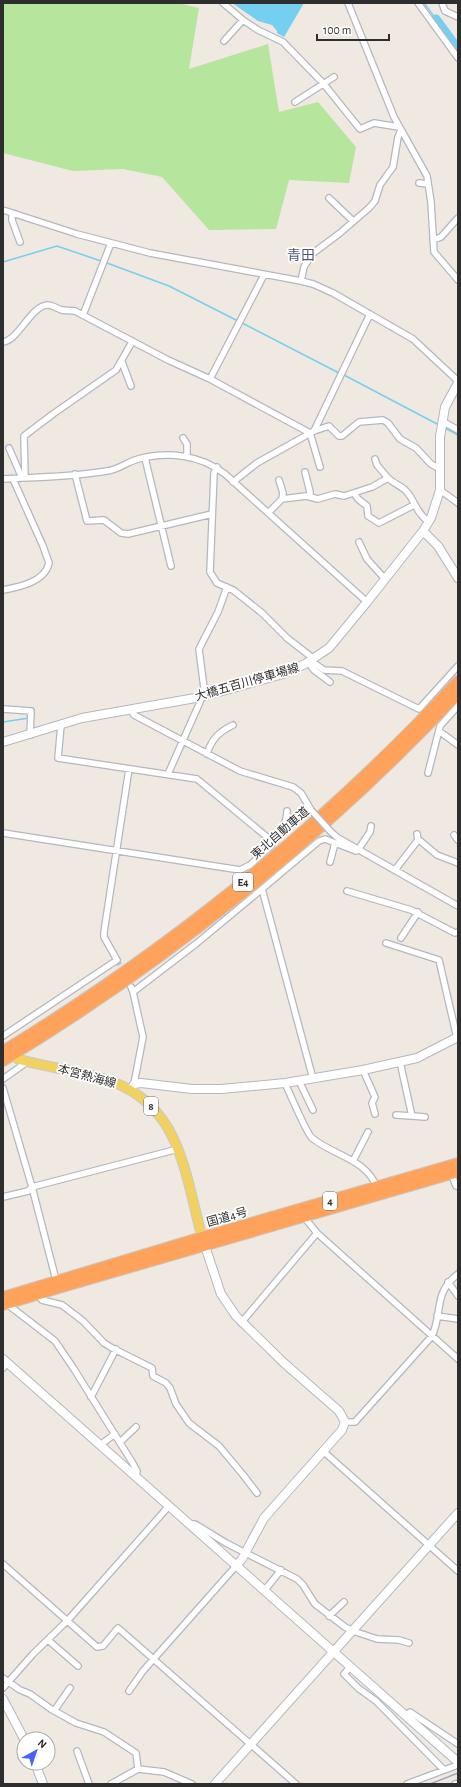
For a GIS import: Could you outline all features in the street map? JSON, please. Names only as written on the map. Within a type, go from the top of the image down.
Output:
[{"type":"highway","name":"東北自動車道","points":[[3,1051],[112,981],[225,896],[281,850],[349,789],[458,681]]},
{"type":"highway","name":"東北自動車道","points":[[3,1061],[117,987],[251,887],[354,796],[458,694]]},
{"type":"highway","name":"国道4号","points":[[4,1302],[38,1294],[204,1241],[454,1169]]},
{"type":"highway","name":"国道4号","points":[[4,1302],[56,1280],[204,1241],[304,1217],[378,1190]]},
{"type":"main road","name":"本宮熱海線","points":[[22,1060],[101,1078],[132,1087],[146,1100],[170,1130],[178,1149],[204,1241]]},
{"type":"street","points":[[223,3],[243,20],[258,30],[284,42],[323,84],[360,129],[374,123],[400,128]]},
{"type":"street","points":[[348,3],[394,117],[427,176],[432,202],[434,252],[458,280]]},
{"type":"street","points":[[418,3],[457,55]]},
{"type":"street","points":[[442,3],[445,11],[458,17]]},
{"type":"street","points":[[224,41],[243,20]]},
{"type":"street","points":[[295,102],[334,77]]},
{"type":"street","points":[[301,281],[307,260],[312,254],[353,222],[375,201],[380,185],[393,167],[400,128]]},
{"type":"street","points":[[419,183],[428,184]]},
{"type":"street","points":[[329,198],[353,222]]},
{"type":"street","points":[[3,210],[111,243],[150,253],[314,284],[333,293],[413,339],[458,382]]},
{"type":"street","points":[[12,213],[12,220],[20,242]]},
{"type":"street","points":[[433,240],[441,237],[458,218]]},
{"type":"street","points":[[83,315],[111,243]]},
{"type":"street","points":[[210,379],[264,274]]},
{"type":"street","points":[[3,342],[13,338],[26,321],[43,306],[48,305],[63,310],[75,311],[132,342],[210,379],[312,432]]},
{"type":"street","points":[[320,467],[312,432],[370,314]]},
{"type":"street","points":[[23,478],[24,436],[58,410],[116,370],[122,362],[132,342]]},
{"type":"street","points":[[122,362],[131,386]]},
{"type":"street","name":"大橋五百川停車場線","points":[[3,742],[82,718],[203,696],[282,674],[311,661],[334,643],[429,522],[437,503],[440,490],[442,424],[445,407],[458,382]]},
{"type":"street","points":[[234,482],[257,463],[312,432],[329,426],[339,436],[342,436],[359,422],[383,420],[388,423],[400,439],[416,448],[432,464],[440,469]]},
{"type":"street","points":[[442,424],[458,430]]},
{"type":"street","points":[[183,438],[187,444],[187,457]]},
{"type":"street","points":[[9,448],[23,478]]},
{"type":"street","points":[[3,479],[113,470],[145,458],[174,455],[187,457],[217,467],[367,602]]},
{"type":"street","points":[[145,458],[171,566]]},
{"type":"street","points":[[375,459],[377,465],[388,478],[395,485],[406,490],[414,505],[429,522]]},
{"type":"street","points":[[217,467],[214,473],[212,542],[209,570],[217,583],[233,590],[254,606],[311,661],[324,670],[342,671],[420,709],[458,666]]},
{"type":"street","points":[[305,472],[310,497]]},
{"type":"street","points":[[75,474],[86,521],[104,520],[118,532],[125,534],[212,514]]},
{"type":"street","points":[[282,499],[310,497],[318,499],[335,494],[344,496],[372,487],[388,478]]},
{"type":"street","points":[[3,590],[27,584],[35,580],[44,573],[49,563],[13,479]]},
{"type":"street","points":[[268,513],[282,499],[283,493],[280,480]]},
{"type":"street","points":[[440,490],[458,503]]},
{"type":"street","points":[[354,493],[358,499],[367,506],[368,516],[379,523],[414,505]]},
{"type":"street","points":[[423,531],[438,546],[458,578]]},
{"type":"street","points":[[359,542],[367,559],[385,579]]},
{"type":"street","points":[[168,774],[203,696],[203,674],[199,649],[218,612],[227,587]]},
{"type":"street","points":[[311,661],[314,670],[330,682]]},
{"type":"street","points":[[428,773],[439,731],[443,722],[458,706]]},
{"type":"street","points":[[3,709],[31,712],[30,735]]},
{"type":"street","points":[[130,709],[134,715],[240,771],[293,787],[301,793],[311,810],[338,838],[458,906]]},
{"type":"street","points":[[62,725],[58,758],[200,780],[221,800],[274,842]]},
{"type":"street","points":[[207,754],[210,741],[225,729],[233,725]]},
{"type":"street","points":[[439,731],[458,745]]},
{"type":"street","points":[[3,1036],[116,960],[104,937],[129,769]]},
{"type":"street","points":[[3,833],[240,870],[250,865],[271,846],[279,835],[287,816],[287,811]]},
{"type":"street","points":[[357,850],[370,832],[371,826]]},
{"type":"street","points":[[395,870],[418,836],[437,855],[458,863]]},
{"type":"street","points":[[132,1087],[143,1037],[132,989],[197,943],[319,840],[325,839],[357,850],[369,861]]},
{"type":"street","points":[[330,862],[335,843]]},
{"type":"street","points":[[262,889],[312,1079]]},
{"type":"street","points":[[347,891],[418,912],[455,933],[458,932]]},
{"type":"street","points":[[401,938],[418,912]]},
{"type":"street","points":[[132,1087],[140,1082],[192,1089],[221,1089],[299,1081],[363,1070],[417,1058],[458,1038],[439,960],[386,943]]},
{"type":"street","points":[[3,1079],[22,1060]]},
{"type":"street","points":[[400,1062],[412,1116]]},
{"type":"street","points":[[363,1070],[375,1097],[372,1103],[375,1114]]},
{"type":"street","points":[[299,1081],[313,1110]]},
{"type":"street","points":[[285,1083],[310,1136],[353,1161],[370,1174],[378,1190]]},
{"type":"street","points":[[3,1088],[32,1187],[56,1280]]},
{"type":"street","points":[[396,1115],[425,1117]]},
{"type":"street","points":[[353,1161],[368,1132]]},
{"type":"street","points":[[3,1197],[28,1191],[32,1187],[178,1149]]},
{"type":"street","points":[[454,1169],[456,1186],[458,1186]]},
{"type":"street","points":[[304,1217],[317,1233],[458,1359]]},
{"type":"street","points":[[241,1323],[317,1233]]},
{"type":"street","points":[[129,1691],[138,1677],[236,1566],[246,1552],[264,1518],[342,1430],[345,1422],[339,1411],[241,1323],[221,1294],[204,1241]]},
{"type":"street","points":[[345,1422],[355,1422],[432,1336],[439,1302],[448,1282],[458,1274]]},
{"type":"street","points":[[448,1282],[458,1296]]},
{"type":"street","points":[[38,1294],[42,1300],[62,1305],[83,1321],[104,1343],[152,1368],[153,1376],[166,1383],[170,1388],[176,1404],[188,1423],[219,1446],[256,1493]]},
{"type":"street","points":[[4,1302],[55,1341],[120,1442],[136,1471],[136,1477]]},
{"type":"street","points":[[437,1316],[458,1319]]},
{"type":"street","points":[[91,1397],[116,1349]]},
{"type":"street","points":[[4,1363],[190,1524],[457,1764],[407,1784]]},
{"type":"street","points":[[120,1442],[136,1427]]},
{"type":"street","points":[[100,1445],[114,1434]]},
{"type":"street","points":[[323,1451],[458,1571]]},
{"type":"street","points":[[3,1688],[33,1654],[68,1620],[169,1506]]},
{"type":"street","points":[[215,1784],[458,1513]]},
{"type":"street","points":[[190,1524],[195,1524],[226,1543],[282,1570],[303,1585],[312,1600],[329,1616],[353,1631],[377,1638],[399,1640],[409,1643]]},
{"type":"street","points":[[3,1564],[99,1647],[105,1644],[118,1628],[296,1784]]},
{"type":"street","points":[[264,1591],[282,1570]]},
{"type":"street","points":[[329,1616],[344,1602]]},
{"type":"street","points":[[48,1640],[78,1666]]},
{"type":"street","points":[[350,1667],[344,1674],[358,1688],[376,1701],[444,1770]]},
{"type":"street","points":[[3,1678],[20,1690],[30,1694],[54,1711],[76,1723],[104,1732],[132,1750],[136,1753],[138,1758],[138,1769]]},
{"type":"street","points":[[54,1711],[70,1688]]},
{"type":"street","points":[[3,1700],[20,1731]]},
{"type":"street","points":[[405,1716],[410,1712],[458,1744]]},
{"type":"street","points":[[77,1751],[89,1784]]},
{"type":"street","points":[[112,1784],[138,1769],[164,1772],[192,1784]]},
{"type":"street","points":[[38,1771],[42,1783]]},
{"type":"green space","points":[[3,3],[179,3],[199,8],[189,69],[268,44],[279,112],[318,102],[356,147],[349,183],[289,180],[276,229],[209,230],[162,177],[123,169],[73,171],[3,153]]},
{"type":"water","points":[[232,3],[304,3],[284,37],[277,33],[272,25],[258,21]]},
{"type":"waterway","points":[[424,3],[436,19]]},
{"type":"waterway","points":[[436,19],[458,49]]},
{"type":"waterway","points":[[3,262],[57,246],[101,261]]},
{"type":"waterway","points":[[107,263],[169,286],[238,321]]},
{"type":"waterway","points":[[242,323],[339,373]]},
{"type":"waterway","points":[[344,375],[439,425]]},
{"type":"waterway","points":[[445,428],[458,435]]},
{"type":"waterway","points":[[3,722],[29,718]]},
{"type":"tunnel","points":[[117,960],[124,974]]},
{"type":"railway","points":[[430,1784],[458,1773]]},
{"type":"district","name":"青田","points":[[301,255]]}]
